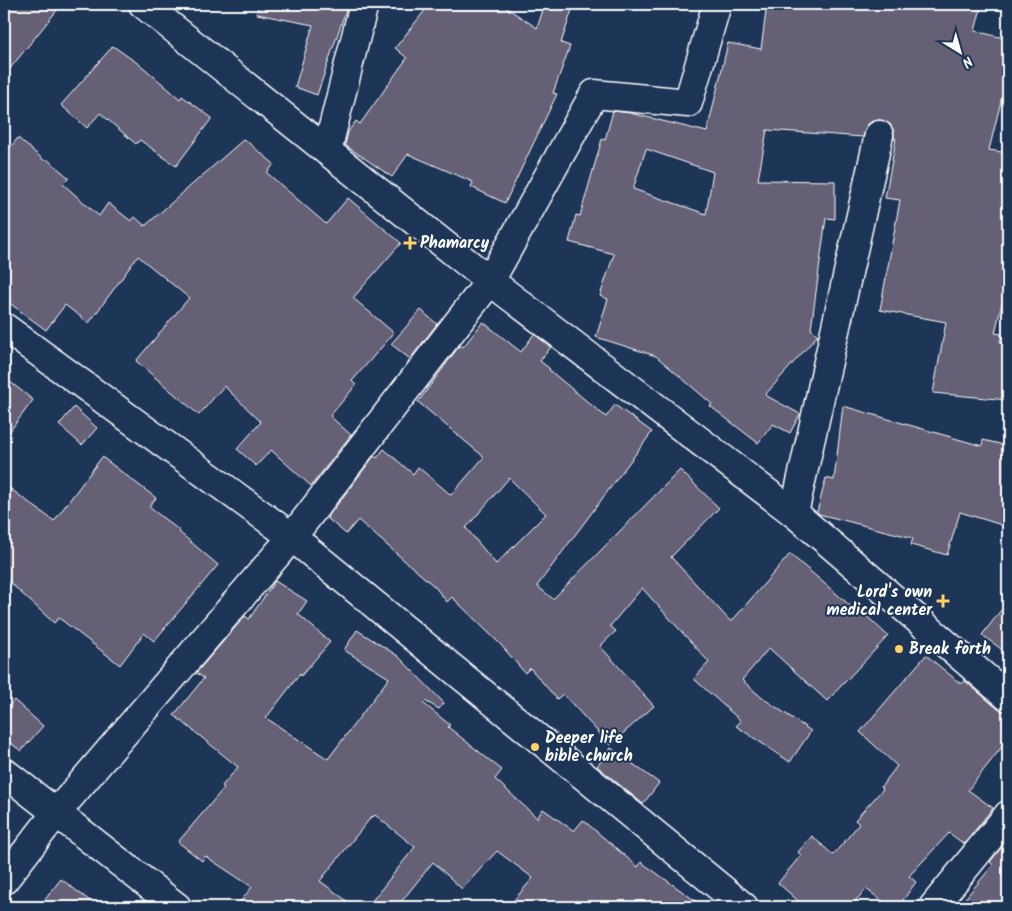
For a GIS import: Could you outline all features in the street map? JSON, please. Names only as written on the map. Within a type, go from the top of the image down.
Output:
[{"type":"street","points":[[143,4],[490,281],[794,514],[1008,697]]},
{"type":"street","points":[[327,151],[364,4]]},
{"type":"street","points":[[4,880],[57,812],[292,537],[490,281],[594,94],[688,103],[717,4]]},
{"type":"street","points":[[794,514],[879,135]]},
{"type":"street","points":[[4,327],[292,537],[744,907]]},
{"type":"street","points":[[4,772],[177,907]]},
{"type":"street","points":[[933,907],[1008,815]]},
{"type":"building","points":[[4,4],[62,4],[4,76]]},
{"type":"building","points":[[258,4],[348,4],[317,95],[295,87],[313,25],[257,14]]},
{"type":"building","points":[[430,4],[501,4],[537,28],[545,4],[574,4],[561,43],[570,46],[553,93],[557,94],[505,203],[471,187],[473,182],[408,154],[392,177],[345,145],[348,132],[356,121],[360,124],[407,58],[395,48]]},
{"type":"building","points":[[767,4],[982,4],[975,31],[1008,39],[1008,89],[1004,89],[989,150],[1008,153],[1008,286],[1006,286],[995,333],[1002,334],[1000,342],[1008,343],[1008,400],[933,393],[946,322],[880,310],[900,200],[885,198],[896,139],[894,139],[894,131],[890,124],[882,120],[874,120],[868,124],[863,137],[767,130],[758,180],[835,181],[835,219],[826,218],[811,329],[818,335],[765,395],[800,414],[790,433],[773,424],[758,443],[710,406],[712,404],[656,356],[596,337],[608,299],[600,296],[614,254],[569,242],[576,215],[580,216],[602,139],[605,140],[613,111],[630,113],[707,132],[728,43],[761,49]],"holes":[[[646,149],[713,172],[706,214],[633,189]]]},
{"type":"building","points":[[113,46],[143,67],[180,99],[182,96],[212,118],[176,166],[140,140],[136,144],[100,113],[87,128],[61,105]]},
{"type":"building","points":[[18,138],[69,178],[63,184],[99,216],[108,203],[131,221],[135,217],[145,226],[244,139],[274,164],[267,173],[326,224],[348,198],[401,243],[353,298],[394,333],[352,381],[356,385],[330,416],[351,435],[311,486],[271,450],[256,466],[237,449],[261,422],[224,386],[199,415],[136,361],[189,298],[138,256],[89,323],[65,305],[46,330],[4,299],[4,155]]},
{"type":"building","points":[[421,310],[437,324],[410,359],[391,344]]},
{"type":"building","points":[[483,322],[521,352],[534,334],[551,347],[540,361],[549,370],[606,417],[615,405],[652,432],[537,586],[553,599],[680,470],[719,508],[671,557],[731,622],[790,554],[853,608],[855,605],[888,636],[827,701],[769,648],[742,680],[761,697],[811,731],[790,762],[736,726],[741,721],[694,679],[709,662],[642,588],[610,626],[616,631],[600,646],[654,706],[610,745],[563,694],[557,699],[530,668],[525,673],[501,645],[452,597],[447,602],[435,587],[358,520],[346,534],[327,518],[374,456],[377,458],[384,449],[413,474],[418,467],[451,495],[484,457],[418,402],[460,345],[463,347]],"holes":[[[509,478],[546,514],[496,564],[466,528]]]},
{"type":"building","points":[[4,377],[33,400],[4,439]]},
{"type":"building","points":[[843,406],[982,446],[983,440],[1008,446],[1008,527],[960,512],[947,555],[911,545],[913,538],[819,514],[817,512],[826,478],[834,480]]},
{"type":"building","points":[[74,407],[97,428],[82,445],[59,425]]},
{"type":"building","points":[[102,457],[156,498],[149,507],[180,531],[218,565],[154,641],[144,633],[120,665],[59,618],[54,623],[4,577],[4,484],[54,521]]},
{"type":"building","points":[[275,581],[307,601],[298,614],[330,642],[301,676],[300,674],[266,718],[328,759],[389,678],[344,650],[357,630],[398,656],[444,703],[439,709],[425,701],[423,703],[450,725],[448,727],[502,770],[495,779],[537,818],[543,809],[574,831],[583,820],[638,867],[641,862],[704,907],[508,907],[533,878],[497,851],[462,889],[433,862],[397,907],[367,907],[415,847],[375,815],[372,816],[320,881],[355,907],[236,907],[252,887],[205,856],[202,861],[178,842],[224,788],[222,786],[238,767],[174,715],[204,678],[196,673],[245,616],[249,619]]},
{"type":"building","points":[[1008,601],[1008,654],[982,635]]},
{"type":"building","points":[[926,655],[961,684],[965,681],[998,709],[1008,712],[1008,739],[968,790],[993,808],[964,844],[949,833],[909,876],[916,882],[898,907],[891,907],[866,889],[850,907],[805,907],[778,883],[801,855],[798,852],[812,836],[833,855],[859,824],[855,820],[883,789],[881,787],[897,766],[860,732]]},
{"type":"building","points":[[14,700],[43,726],[21,751],[4,738],[4,711]]},
{"type":"building","points":[[611,748],[659,783],[643,804],[597,766]]},
{"type":"building","points":[[1008,839],[1008,907],[958,907],[993,865],[990,862]]},
{"type":"building","points":[[61,879],[98,907],[39,907]]},
{"type":"place","name":"Phamarcy","points":[[410,243]]},
{"type":"place","name":"Lord's own medical center","points":[[943,601]]},
{"type":"place","name":"Break forth","points":[[899,649]]},
{"type":"place","name":"Deeper life bible church","points":[[535,747]]}]
